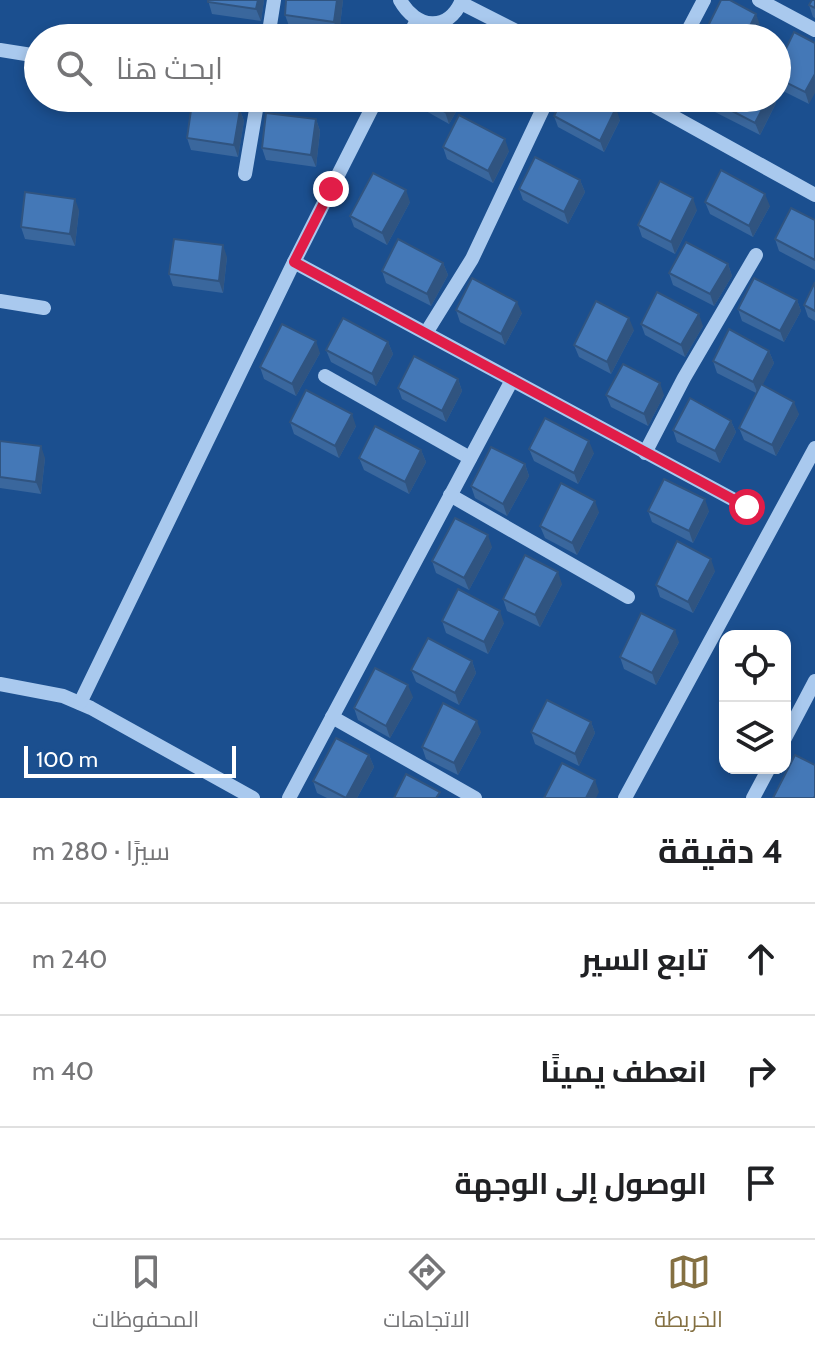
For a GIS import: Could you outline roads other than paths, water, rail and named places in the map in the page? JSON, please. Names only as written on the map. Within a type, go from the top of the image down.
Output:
[{"type":"street","points":[[270,24],[274,0]]},
{"type":"street","points":[[400,0],[407,12],[417,20],[430,24],[454,14],[461,1],[504,24]]},
{"type":"street","points":[[691,24],[704,0]]},
{"type":"street","points":[[759,0],[815,30]]},
{"type":"street","points":[[415,24],[417,20]]},
{"type":"street","points":[[0,50],[24,54]]},
{"type":"street","points":[[245,174],[256,112]]},
{"type":"street","points":[[80,703],[370,112]]},
{"type":"street","points":[[426,333],[472,259],[541,112]]},
{"type":"street","points":[[669,112],[815,195]]},
{"type":"street","points":[[645,453],[684,378],[756,255]]},
{"type":"street","points":[[294,262],[747,507]]},
{"type":"street","points":[[0,301],[44,308]]},
{"type":"street","points":[[325,376],[470,458]]},
{"type":"street","points":[[289,798],[512,380]]},
{"type":"street","points":[[625,798],[815,448]]},
{"type":"street","points":[[450,495],[628,597]]},
{"type":"street","points":[[791,727],[815,681]]},
{"type":"street","points":[[0,684],[63,696],[80,703],[253,798]]},
{"type":"street","points":[[332,717],[475,798]]},
{"type":"street","points":[[753,798],[766,774]]}]
